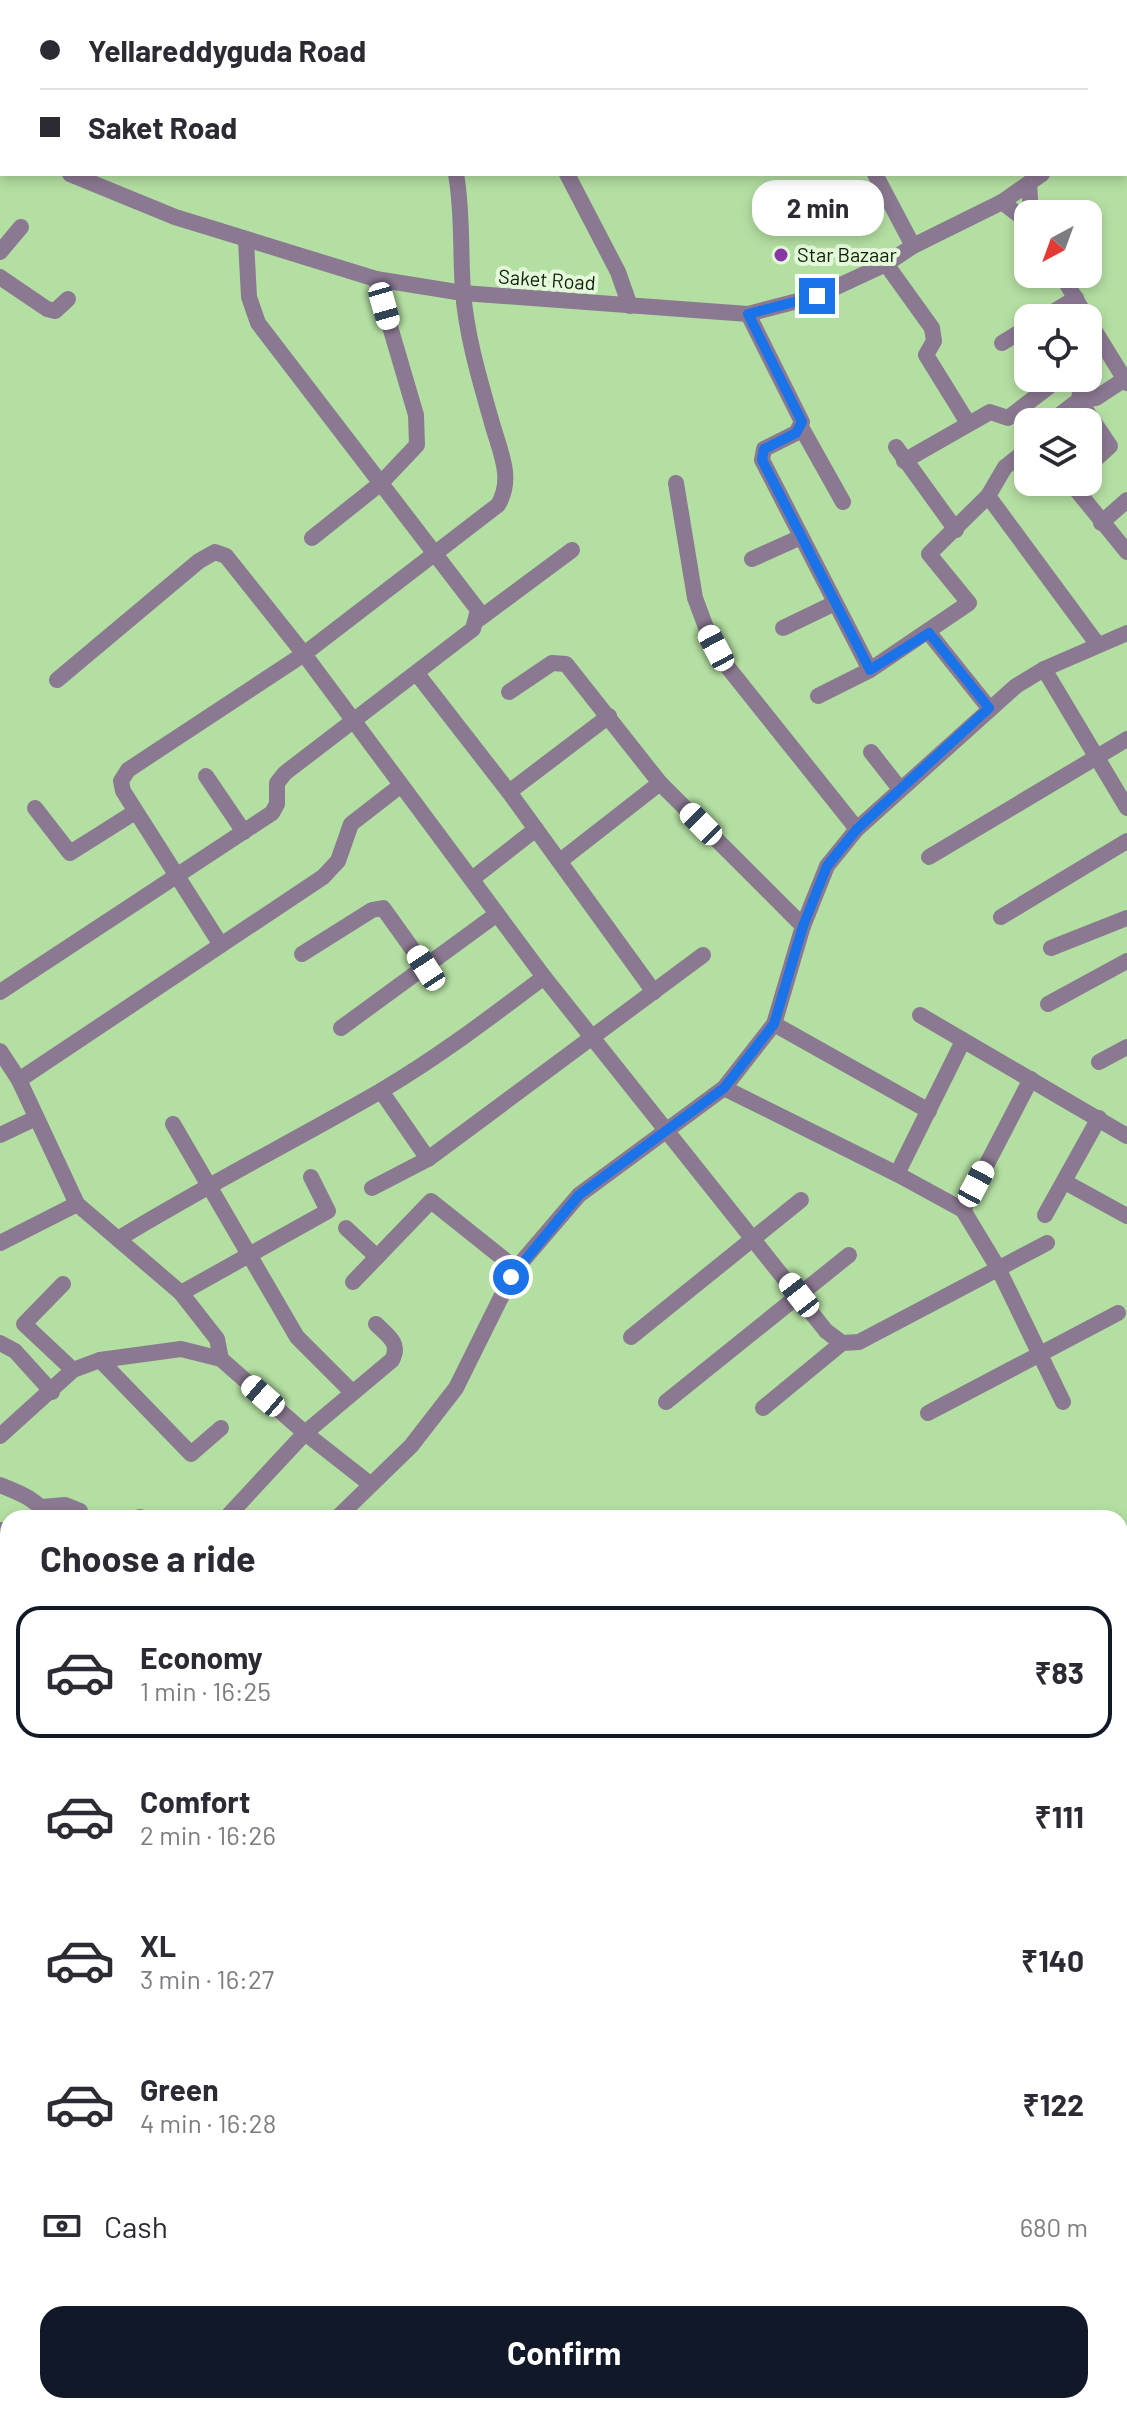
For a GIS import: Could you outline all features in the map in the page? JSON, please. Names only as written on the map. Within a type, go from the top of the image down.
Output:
[{"type":"street","name":"Saket Road","points":[[77,176],[246,240],[376,279],[463,293],[748,314],[817,296],[886,264],[913,246],[1007,198],[1036,178]]},
{"type":"street","points":[[221,945],[180,877],[135,812],[121,781],[128,770],[304,654],[498,505],[507,491],[507,476],[486,400],[463,293],[461,202],[456,176]]},
{"type":"street","points":[[571,176],[618,272],[630,306]]},
{"type":"street","points":[[876,176],[913,246]]},
{"type":"street","points":[[1033,200],[1036,178]]},
{"type":"street","points":[[1007,198],[1014,206]]},
{"type":"street","points":[[0,252],[21,227]]},
{"type":"street","points":[[246,240],[249,297],[258,323],[436,553],[478,610],[479,619]]},
{"type":"street","points":[[886,264],[932,328],[934,341],[926,355],[968,423]]},
{"type":"street","points":[[0,277],[47,309],[55,311],[68,299]]},
{"type":"street","points":[[312,538],[407,460],[417,445],[420,433],[376,279]]},
{"type":"street","points":[[1070,288],[1079,304]]},
{"type":"street","points":[[1066,304],[1076,298]]},
{"type":"street","points":[[748,314],[801,427],[843,502]]},
{"type":"street","points":[[1002,343],[1014,336]]},
{"type":"street","points":[[1068,408],[1079,400],[1096,398],[1126,381],[1102,345]]},
{"type":"street","points":[[956,530],[900,454],[990,412],[1008,418],[1042,392]]},
{"type":"street","points":[[1080,392],[1079,400],[1084,408]]},
{"type":"street","points":[[801,427],[796,433],[764,449],[761,456],[870,670]]},
{"type":"street","points":[[1102,434],[1110,446],[1102,453]]},
{"type":"street","points":[[818,696],[870,670],[929,633],[969,603],[929,554],[988,496],[1005,467],[1014,460]]},
{"type":"street","points":[[676,483],[695,598],[707,630],[726,665],[857,829]]},
{"type":"street","points":[[988,496],[1098,645]]},
{"type":"street","points":[[1081,496],[1127,552]]},
{"type":"street","points":[[1101,523],[1127,500]]},
{"type":"street","points":[[752,559],[801,537]]},
{"type":"street","points":[[0,992],[180,877],[272,813],[277,804],[277,783],[285,773],[418,675],[473,629],[479,619],[572,550]]},
{"type":"street","points":[[57,680],[199,561],[215,552],[226,556],[304,654],[544,977],[826,1331],[842,1343]]},
{"type":"street","points":[[783,628],[835,603]]},
{"type":"street","points":[[929,633],[989,708]]},
{"type":"street","points":[[345,1510],[411,1446],[456,1388],[512,1274],[579,1195],[724,1088],[774,1024],[815,892],[827,866],[857,829],[989,708],[1044,669],[1127,633]]},
{"type":"street","points":[[509,692],[560,661],[609,716],[660,783],[805,920]]},
{"type":"street","points":[[1044,669],[1127,808]]},
{"type":"street","points":[[418,675],[509,792],[654,992]]},
{"type":"street","points":[[509,792],[609,716]]},
{"type":"street","points":[[929,857],[1127,739]]},
{"type":"street","points":[[871,752],[900,789]]},
{"type":"street","points":[[206,776],[244,832]]},
{"type":"street","points":[[560,861],[660,783]]},
{"type":"street","points":[[19,1080],[323,877],[338,861],[351,824],[400,786]]},
{"type":"street","points":[[35,808],[70,853],[135,812]]},
{"type":"street","points":[[472,879],[536,829]]},
{"type":"street","points":[[1001,917],[1127,841]]},
{"type":"street","points":[[302,954],[372,910],[383,908],[426,968]]},
{"type":"street","points":[[341,1028],[497,914]]},
{"type":"street","points":[[1051,948],[1126,920]]},
{"type":"street","points":[[372,1188],[428,1159],[703,955]]},
{"type":"street","points":[[1048,1004],[1127,961]]},
{"type":"street","points":[[118,1239],[208,1185],[381,1091],[464,1037],[544,977]]},
{"type":"street","points":[[920,1015],[1127,1136]]},
{"type":"street","points":[[774,1024],[929,1111]]},
{"type":"street","points":[[897,1174],[963,1041]]},
{"type":"street","points":[[1099,1062],[1127,1047]]},
{"type":"street","points":[[0,1051],[19,1080],[77,1204],[181,1293],[217,1339],[221,1359]]},
{"type":"street","points":[[963,1210],[1031,1079]]},
{"type":"street","points":[[724,1088],[963,1210],[998,1268],[1063,1402]]},
{"type":"street","points":[[381,1091],[428,1159]]},
{"type":"street","points":[[0,1135],[36,1118]]},
{"type":"street","points":[[1045,1215],[1099,1118]]},
{"type":"street","points":[[173,1124],[297,1337],[352,1392]]},
{"type":"street","points":[[181,1293],[328,1211],[311,1177]]},
{"type":"street","points":[[1065,1182],[1127,1216]]},
{"type":"street","points":[[631,1337],[801,1200]]},
{"type":"street","points":[[353,1282],[431,1201],[466,1230],[471,1243],[512,1274]]},
{"type":"street","points":[[0,1243],[77,1204]]},
{"type":"street","points":[[346,1228],[377,1257]]},
{"type":"street","points":[[763,1408],[842,1343],[859,1342],[1047,1243]]},
{"type":"street","points":[[666,1402],[849,1255]]},
{"type":"street","points":[[63,1284],[24,1324],[73,1370]]},
{"type":"street","points":[[928,1413],[1118,1313]]},
{"type":"street","points":[[233,1510],[305,1433],[392,1360],[396,1351],[395,1342],[376,1324]]},
{"type":"street","points":[[0,1343],[15,1351],[52,1392]]},
{"type":"street","points":[[0,1436],[73,1370],[100,1360],[181,1349],[221,1359],[305,1433],[370,1484]]},
{"type":"street","points":[[100,1360],[191,1454],[221,1428]]},
{"type":"street","points":[[0,1485],[43,1510]]},
{"type":"street","points":[[51,1510],[65,1505],[78,1510]]},
{"type":"place","name":"Star Bazaar","points":[[781,255]]},
{"type":"route","points":[[511,1277],[515,1268],[579,1195],[724,1088],[774,1024],[792,972],[803,926],[827,866],[857,829],[989,708],[929,633],[870,670],[762,460],[764,449],[799,431],[802,422],[748,314],[817,296]]}]
